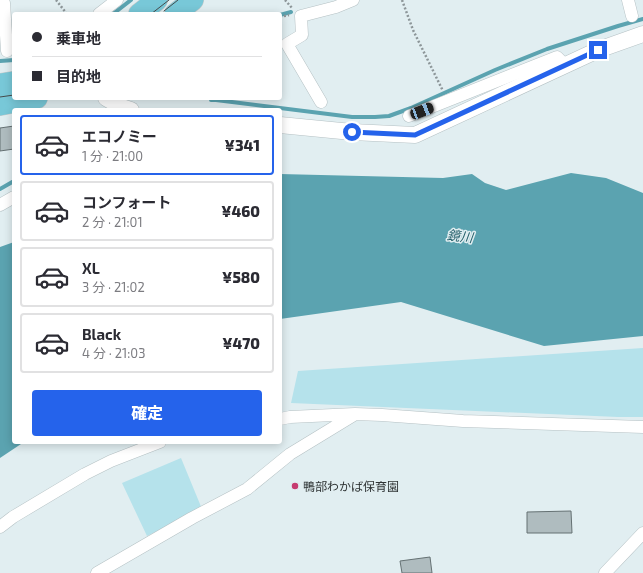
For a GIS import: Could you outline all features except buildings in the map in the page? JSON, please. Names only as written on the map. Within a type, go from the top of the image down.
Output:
[{"type":"highway","points":[[142,12],[157,0]]},
{"type":"highway","points":[[177,12],[192,0]]},
{"type":"highway","points":[[0,84],[12,82]]},
{"type":"highway","points":[[0,105],[26,100]]},
{"type":"street","points":[[2,0],[4,4],[7,51]]},
{"type":"street","points":[[102,12],[117,0]]},
{"type":"street","points":[[321,102],[287,44],[302,35],[301,16],[336,7],[353,0]]},
{"type":"street","points":[[628,0],[632,16]]},
{"type":"street","points":[[282,125],[352,132],[415,135],[598,50],[643,34]]},
{"type":"street","points":[[409,116],[557,57],[565,66]]},
{"type":"street","points":[[110,100],[125,108]]},
{"type":"street","points":[[0,206],[12,197]]},
{"type":"street","points":[[282,419],[355,414],[462,421],[643,427]]},
{"type":"street","points":[[97,573],[192,518],[248,489],[290,454],[355,414]]},
{"type":"street","points":[[0,526],[85,474],[111,461],[155,444]]},
{"type":"street","points":[[605,573],[643,533]]},
{"type":"path","points":[[56,0],[65,12]]},
{"type":"path","points":[[402,0],[413,30],[448,101]]},
{"type":"shaded area","points":[[643,348],[643,417],[291,403],[298,371]]},
{"type":"shaded area","points":[[181,458],[202,509],[147,536],[122,483]]},
{"type":"water","name":"鏡川","points":[[571,173],[606,178],[643,193],[643,336],[544,346],[401,302],[282,319],[282,174],[443,178],[472,174],[485,183],[506,190]]},
{"type":"water","points":[[12,243],[12,444],[21,444],[0,458],[0,247]]},
{"type":"waterway","points":[[116,12],[131,0]]},
{"type":"waterway","points":[[282,14],[291,12]]},
{"type":"waterway","points":[[282,108],[352,117],[389,116],[411,108],[495,70],[547,49],[643,19]]},
{"type":"waterway","points":[[0,61],[12,60]]},
{"type":"waterway","points":[[211,100],[216,100]]},
{"type":"waterway","points":[[216,100],[280,108]]},
{"type":"waterway","points":[[0,189],[12,182]]},
{"type":"tram line","points":[[154,12],[169,0]]},
{"type":"tram line","points":[[164,11],[178,0]]},
{"type":"tram line","points":[[0,97],[12,95]]},
{"type":"place","name":"鴨部わかば保育園","points":[[295,486]]},
{"type":"route","points":[[352,132],[415,135],[598,50]]}]
